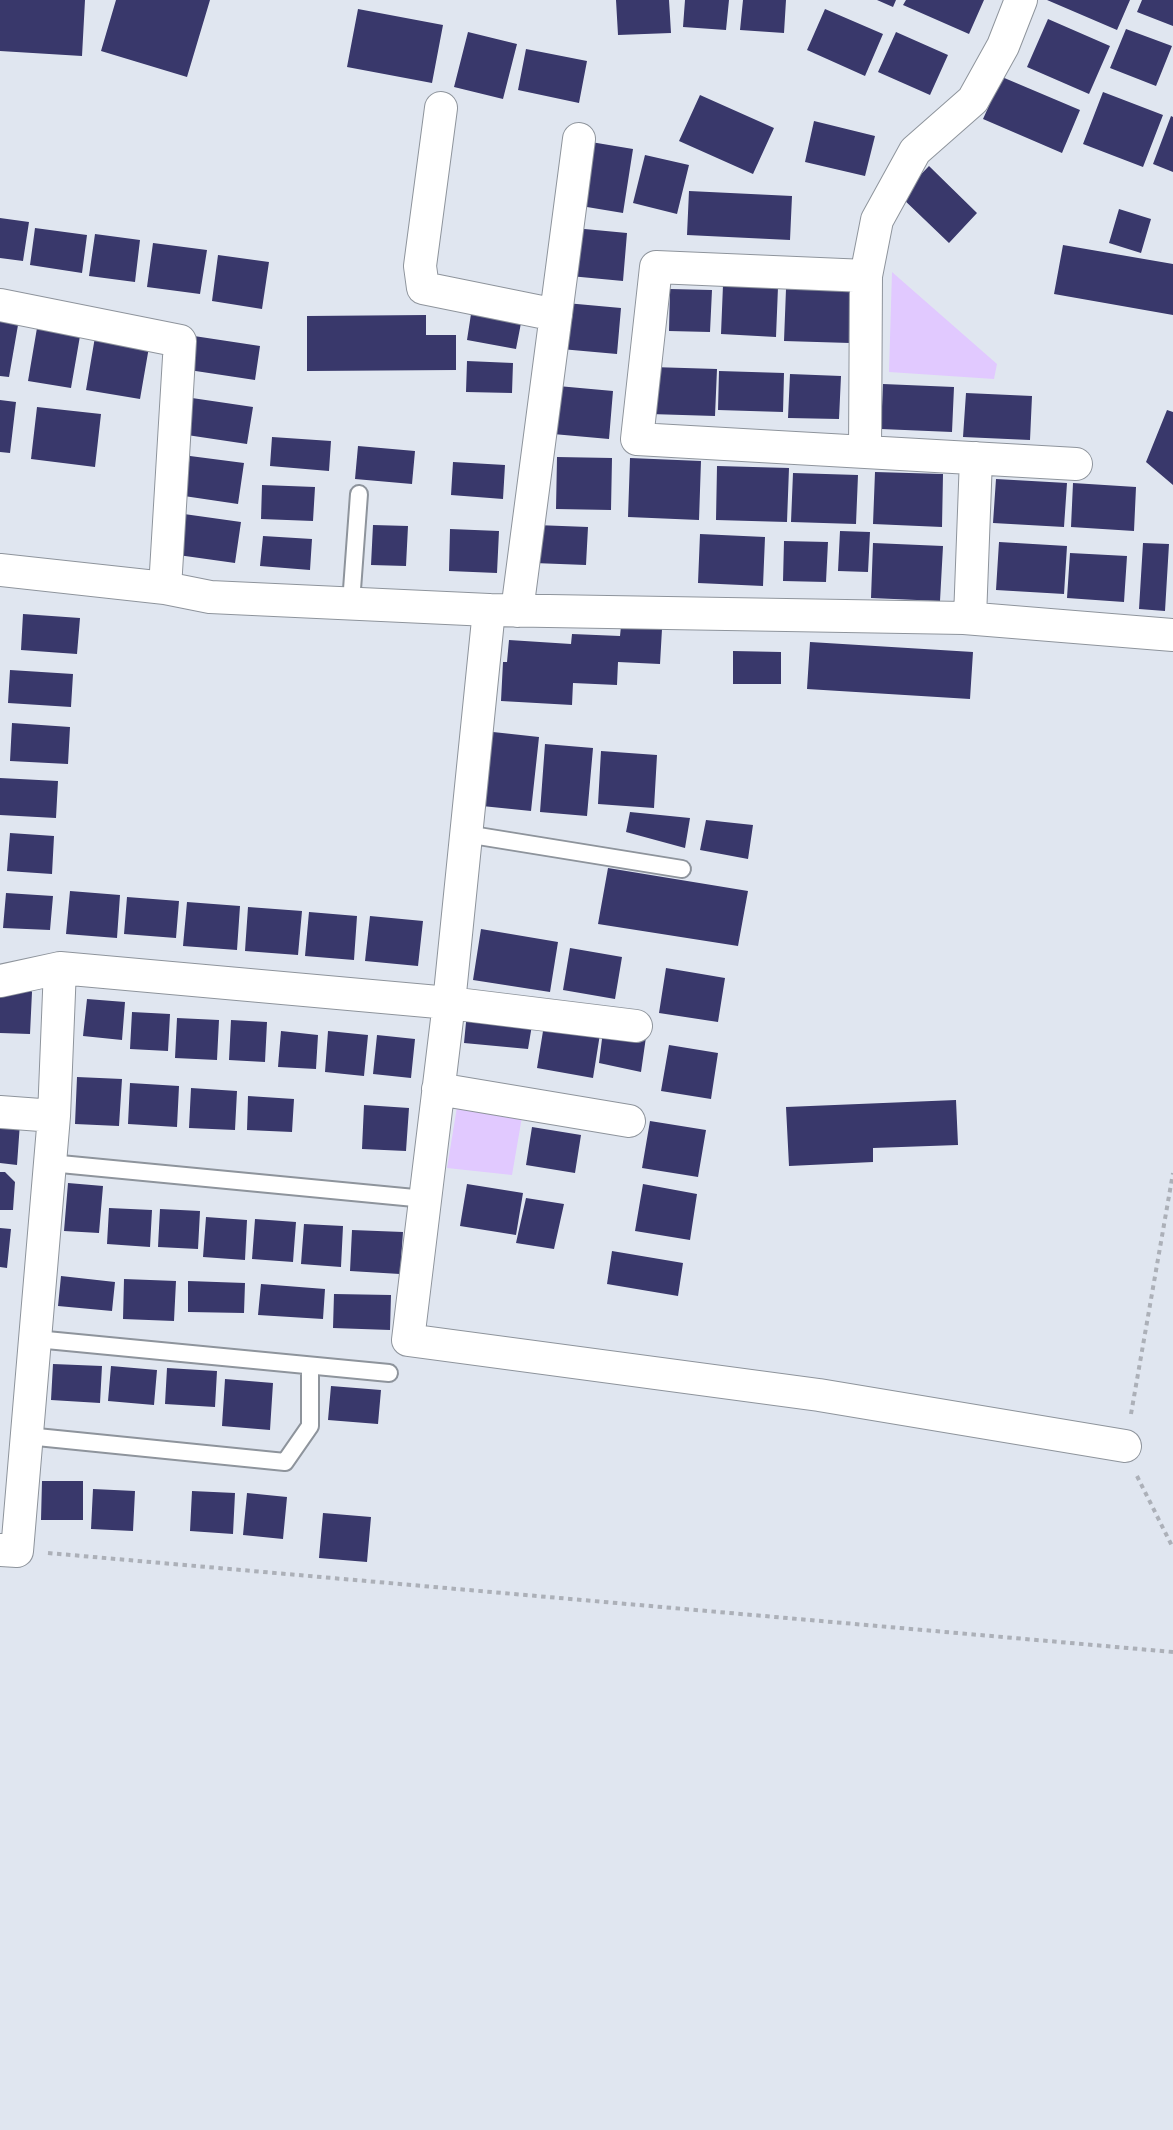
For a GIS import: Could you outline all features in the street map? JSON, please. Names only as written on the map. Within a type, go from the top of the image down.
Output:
[{"type":"street","points":[[865,452],[866,276],[877,220],[915,151],[973,100],[1003,46],[1021,0]]},
{"type":"street","points":[[441,108],[420,266],[423,288],[556,315]]},
{"type":"street","points":[[579,140],[556,315],[466,834],[449,1003],[408,1340],[819,1395],[1125,1446]]},
{"type":"street","points":[[866,276],[656,267],[637,439],[1076,465]]},
{"type":"street","points":[[0,305],[180,341],[165,588]]},
{"type":"street","points":[[970,618],[976,458]]},
{"type":"street","points":[[0,570],[165,588],[210,597],[503,611],[970,618],[1173,635]]},
{"type":"street","points":[[9,1550],[17,1450],[36,1339],[54,1116],[60,968]]},
{"type":"street","points":[[0,981],[60,968],[449,1003],[636,1026]]},
{"type":"street","points":[[438,1089],[629,1120]]},
{"type":"street","points":[[0,1112],[54,1116]]},
{"type":"lane","points":[[351,603],[359,494]]},
{"type":"lane","points":[[466,834],[682,869]]},
{"type":"lane","points":[[50,1163],[425,1199]]},
{"type":"lane","points":[[36,1339],[389,1373]]},
{"type":"lane","points":[[17,1450],[285,1462],[310,1426],[310,1366]]},
{"type":"path","points":[[1173,1173],[1125,1446],[1130,1463],[1173,1548]]},
{"type":"path","points":[[9,1550],[1173,1652]]},
{"type":"shaded area","points":[[892,272],[997,364],[994,379],[889,372]]},
{"type":"shaded area","points":[[457,1107],[522,1117],[512,1175],[447,1168]]},
{"type":"building","points":[[0,0],[85,0],[82,56],[0,51]]},
{"type":"building","points":[[116,0],[210,0],[187,77],[101,51]]},
{"type":"building","points":[[616,0],[669,0],[671,33],[618,35]]},
{"type":"building","points":[[685,0],[729,0],[726,30],[683,27]]},
{"type":"building","points":[[743,0],[786,0],[784,33],[740,30]]},
{"type":"building","points":[[877,0],[896,0],[893,7]]},
{"type":"building","points":[[906,0],[984,0],[969,34],[903,5]]},
{"type":"building","points":[[1047,0],[1130,0],[1117,30]]},
{"type":"building","points":[[1142,0],[1173,0],[1173,26],[1137,12]]},
{"type":"building","points":[[358,9],[443,25],[432,83],[347,67]]},
{"type":"building","points":[[825,9],[883,34],[865,76],[807,50]]},
{"type":"building","points":[[1048,19],[1110,46],[1089,94],[1027,67]]},
{"type":"building","points":[[1126,29],[1172,46],[1156,86],[1110,68]]},
{"type":"building","points":[[468,32],[517,44],[503,99],[454,87]]},
{"type":"building","points":[[896,32],[948,55],[930,95],[878,72]]},
{"type":"building","points":[[526,49],[587,61],[579,103],[518,90]]},
{"type":"building","points":[[1002,77],[1080,110],[1062,153],[983,119]]},
{"type":"building","points":[[1103,92],[1163,115],[1143,167],[1083,144]]},
{"type":"building","points":[[700,95],[774,128],[753,174],[679,141]]},
{"type":"building","points":[[1171,116],[1173,117],[1173,172],[1153,164]]},
{"type":"building","points":[[814,121],[875,136],[865,176],[805,162]]},
{"type":"building","points":[[591,142],[633,149],[623,213],[581,206]]},
{"type":"building","points":[[645,155],[689,165],[677,214],[633,203]]},
{"type":"building","points":[[929,166],[977,213],[949,243],[900,196]]},
{"type":"building","points":[[689,191],[792,196],[790,240],[687,235]]},
{"type":"building","points":[[1119,209],[1151,219],[1141,253],[1109,243]]},
{"type":"building","points":[[0,218],[29,222],[23,261],[0,258]]},
{"type":"building","points":[[35,228],[87,235],[82,273],[30,265]]},
{"type":"building","points":[[574,228],[627,233],[623,281],[570,276]]},
{"type":"building","points":[[95,234],[140,240],[135,282],[89,276]]},
{"type":"building","points":[[153,243],[207,250],[200,294],[147,287]]},
{"type":"building","points":[[1063,245],[1173,264],[1173,315],[1054,294]]},
{"type":"building","points":[[218,255],[269,262],[262,309],[212,301]]},
{"type":"building","points":[[723,285],[778,287],[776,337],[721,334]]},
{"type":"building","points":[[670,289],[712,290],[710,332],[669,331]]},
{"type":"building","points":[[786,289],[851,291],[850,343],[784,341]]},
{"type":"building","points":[[566,303],[621,308],[617,354],[561,349]]},
{"type":"building","points":[[471,314],[521,323],[516,349],[467,340]]},
{"type":"building","points":[[426,315],[426,335],[456,335],[456,370],[307,371],[307,316]]},
{"type":"building","points":[[0,321],[18,325],[9,377],[0,376]]},
{"type":"building","points":[[37,328],[80,336],[71,388],[28,381]]},
{"type":"building","points":[[194,336],[260,346],[255,380],[189,370]]},
{"type":"building","points":[[95,337],[149,347],[140,399],[86,390]]},
{"type":"building","points":[[467,361],[513,363],[512,393],[466,392]]},
{"type":"building","points":[[652,367],[717,369],[715,416],[650,414]]},
{"type":"building","points":[[719,371],[784,373],[783,412],[718,410]]},
{"type":"building","points":[[790,374],[841,376],[839,419],[788,418]]},
{"type":"building","points":[[883,384],[954,387],[952,432],[881,429]]},
{"type":"building","points":[[558,386],[613,391],[609,439],[553,434]]},
{"type":"building","points":[[966,393],[1032,396],[1030,440],[963,437]]},
{"type":"building","points":[[192,398],[253,407],[247,444],[187,435]]},
{"type":"building","points":[[0,400],[16,402],[10,453],[0,452]]},
{"type":"building","points":[[37,407],[101,414],[95,467],[31,459]]},
{"type":"building","points":[[1167,410],[1173,412],[1173,485],[1146,462]]},
{"type":"building","points":[[272,437],[331,441],[329,471],[270,466]]},
{"type":"building","points":[[358,446],[415,451],[412,484],[355,479]]},
{"type":"building","points":[[190,456],[244,463],[238,504],[184,496]]},
{"type":"building","points":[[557,457],[612,458],[611,510],[556,509]]},
{"type":"building","points":[[630,458],[701,461],[699,520],[628,517]]},
{"type":"building","points":[[453,462],[505,465],[503,499],[451,495]]},
{"type":"building","points":[[717,466],[789,468],[787,522],[716,520]]},
{"type":"building","points":[[875,472],[943,474],[942,527],[873,524]]},
{"type":"building","points":[[793,473],[858,475],[856,524],[791,522]]},
{"type":"building","points":[[996,479],[1067,483],[1064,527],[993,523]]},
{"type":"building","points":[[1073,483],[1136,487],[1134,531],[1071,527]]},
{"type":"building","points":[[262,485],[315,487],[313,521],[261,519]]},
{"type":"building","points":[[184,514],[241,522],[235,563],[178,555]]},
{"type":"building","points":[[373,525],[408,526],[406,566],[371,565]]},
{"type":"building","points":[[536,525],[588,527],[586,565],[534,563]]},
{"type":"building","points":[[450,529],[499,531],[497,573],[449,571]]},
{"type":"building","points":[[840,531],[870,532],[868,572],[838,571]]},
{"type":"building","points":[[700,534],[765,537],[763,586],[698,583]]},
{"type":"building","points":[[263,536],[312,539],[310,570],[260,566]]},
{"type":"building","points":[[784,541],[828,542],[826,582],[783,581]]},
{"type":"building","points":[[999,542],[1067,546],[1064,594],[996,590]]},
{"type":"building","points":[[873,543],[943,546],[940,601],[871,598]]},
{"type":"building","points":[[1143,543],[1169,544],[1165,611],[1139,609]]},
{"type":"building","points":[[1070,553],[1127,556],[1124,602],[1067,598]]},
{"type":"building","points":[[23,614],[80,618],[77,654],[21,650]]},
{"type":"building","points":[[621,626],[662,629],[660,664],[618,662],[617,685],[573,683],[572,705],[501,701],[503,662],[507,662],[509,640],[571,644],[572,634],[620,636]]},
{"type":"building","points":[[810,642],[973,652],[970,699],[807,689]]},
{"type":"building","points":[[733,651],[781,652],[781,684],[733,684]]},
{"type":"building","points":[[10,670],[73,674],[71,707],[8,703]]},
{"type":"building","points":[[12,723],[70,727],[68,764],[10,761]]},
{"type":"building","points":[[493,732],[539,737],[531,811],[482,806],[484,742]]},
{"type":"building","points":[[545,744],[593,748],[587,816],[540,812]]},
{"type":"building","points":[[601,751],[657,755],[654,808],[598,804]]},
{"type":"building","points":[[0,778],[58,781],[56,818],[0,815]]},
{"type":"building","points":[[630,812],[690,818],[685,848],[626,832]]},
{"type":"building","points":[[706,820],[753,825],[748,859],[700,850]]},
{"type":"building","points":[[10,833],[54,836],[52,874],[7,871]]},
{"type":"building","points":[[608,868],[748,891],[738,946],[598,924]]},
{"type":"building","points":[[70,891],[120,895],[117,938],[66,934]]},
{"type":"building","points":[[6,893],[53,896],[50,930],[3,928]]},
{"type":"building","points":[[127,897],[179,901],[176,938],[124,934]]},
{"type":"building","points":[[187,902],[240,906],[237,950],[183,946]]},
{"type":"building","points":[[248,907],[302,911],[298,955],[245,951]]},
{"type":"building","points":[[309,912],[357,916],[354,960],[305,956]]},
{"type":"building","points":[[370,916],[423,921],[418,966],[365,961]]},
{"type":"building","points":[[481,929],[558,942],[550,992],[473,980]]},
{"type":"building","points":[[570,948],[622,957],[615,999],[563,990]]},
{"type":"building","points":[[666,968],[725,978],[718,1022],[659,1013]]},
{"type":"building","points":[[25,982],[32,992],[30,1034],[0,1033],[0,986]]},
{"type":"building","points":[[87,999],[125,1002],[122,1040],[83,1036]]},
{"type":"building","points":[[132,1012],[170,1014],[168,1051],[130,1049]]},
{"type":"building","points":[[467,1012],[533,1019],[528,1049],[464,1043]]},
{"type":"building","points":[[177,1018],[219,1020],[217,1060],[175,1058]]},
{"type":"building","points":[[231,1020],[267,1022],[265,1062],[229,1060]]},
{"type":"building","points":[[544,1025],[600,1034],[593,1078],[537,1068]]},
{"type":"building","points":[[281,1031],[318,1035],[316,1069],[278,1067]]},
{"type":"building","points":[[328,1031],[368,1035],[364,1076],[325,1072]]},
{"type":"building","points":[[603,1031],[646,1037],[641,1072],[599,1063]]},
{"type":"building","points":[[377,1035],[415,1039],[411,1078],[373,1074]]},
{"type":"building","points":[[669,1045],[718,1053],[711,1099],[661,1091]]},
{"type":"building","points":[[77,1077],[122,1079],[119,1126],[75,1124]]},
{"type":"building","points":[[130,1083],[179,1086],[177,1127],[128,1124]]},
{"type":"building","points":[[191,1088],[237,1091],[235,1130],[189,1128]]},
{"type":"building","points":[[248,1096],[294,1099],[292,1132],[247,1130]]},
{"type":"building","points":[[956,1100],[958,1145],[873,1148],[873,1162],[789,1166],[786,1107]]},
{"type":"building","points":[[364,1105],[409,1108],[406,1151],[362,1149]]},
{"type":"building","points":[[650,1121],[706,1130],[698,1177],[642,1168]]},
{"type":"building","points":[[0,1122],[20,1123],[17,1165],[0,1163]]},
{"type":"building","points":[[532,1127],[581,1135],[575,1173],[526,1165]]},
{"type":"building","points":[[0,1172],[5,1172],[15,1182],[13,1210],[0,1210]]},
{"type":"building","points":[[68,1183],[103,1186],[99,1233],[64,1231]]},
{"type":"building","points":[[467,1184],[523,1193],[516,1235],[460,1226]]},
{"type":"building","points":[[643,1184],[697,1194],[690,1240],[635,1231]]},
{"type":"building","points":[[526,1198],[564,1204],[554,1249],[516,1243]]},
{"type":"building","points":[[109,1208],[152,1210],[150,1247],[107,1244]]},
{"type":"building","points":[[160,1209],[200,1211],[198,1249],[158,1247]]},
{"type":"building","points":[[206,1217],[247,1220],[245,1260],[203,1257]]},
{"type":"building","points":[[255,1219],[296,1222],[293,1262],[252,1259]]},
{"type":"building","points":[[304,1224],[343,1226],[341,1267],[301,1264]]},
{"type":"building","points":[[0,1228],[11,1229],[7,1268],[0,1267]]},
{"type":"building","points":[[352,1230],[403,1232],[400,1274],[350,1271]]},
{"type":"building","points":[[612,1251],[683,1263],[678,1296],[607,1284]]},
{"type":"building","points":[[61,1276],[115,1282],[112,1311],[58,1306]]},
{"type":"building","points":[[124,1279],[176,1281],[174,1321],[123,1319]]},
{"type":"building","points":[[188,1281],[245,1283],[244,1313],[188,1312]]},
{"type":"building","points":[[261,1284],[325,1289],[323,1319],[258,1315]]},
{"type":"building","points":[[334,1294],[391,1295],[390,1330],[333,1328]]},
{"type":"building","points":[[53,1364],[102,1366],[100,1403],[51,1400]]},
{"type":"building","points":[[111,1366],[157,1370],[154,1405],[108,1401]]},
{"type":"building","points":[[167,1368],[217,1371],[215,1407],[165,1404]]},
{"type":"building","points":[[225,1379],[273,1383],[270,1430],[222,1426]]},
{"type":"building","points":[[331,1386],[381,1390],[378,1424],[328,1420]]},
{"type":"building","points":[[42,1481],[83,1481],[83,1520],[41,1520]]},
{"type":"building","points":[[93,1489],[135,1491],[133,1531],[91,1529]]},
{"type":"building","points":[[192,1491],[235,1493],[233,1534],[190,1531]]},
{"type":"building","points":[[247,1493],[287,1497],[283,1539],[243,1535]]},
{"type":"building","points":[[323,1513],[371,1517],[367,1562],[319,1558]]}]
